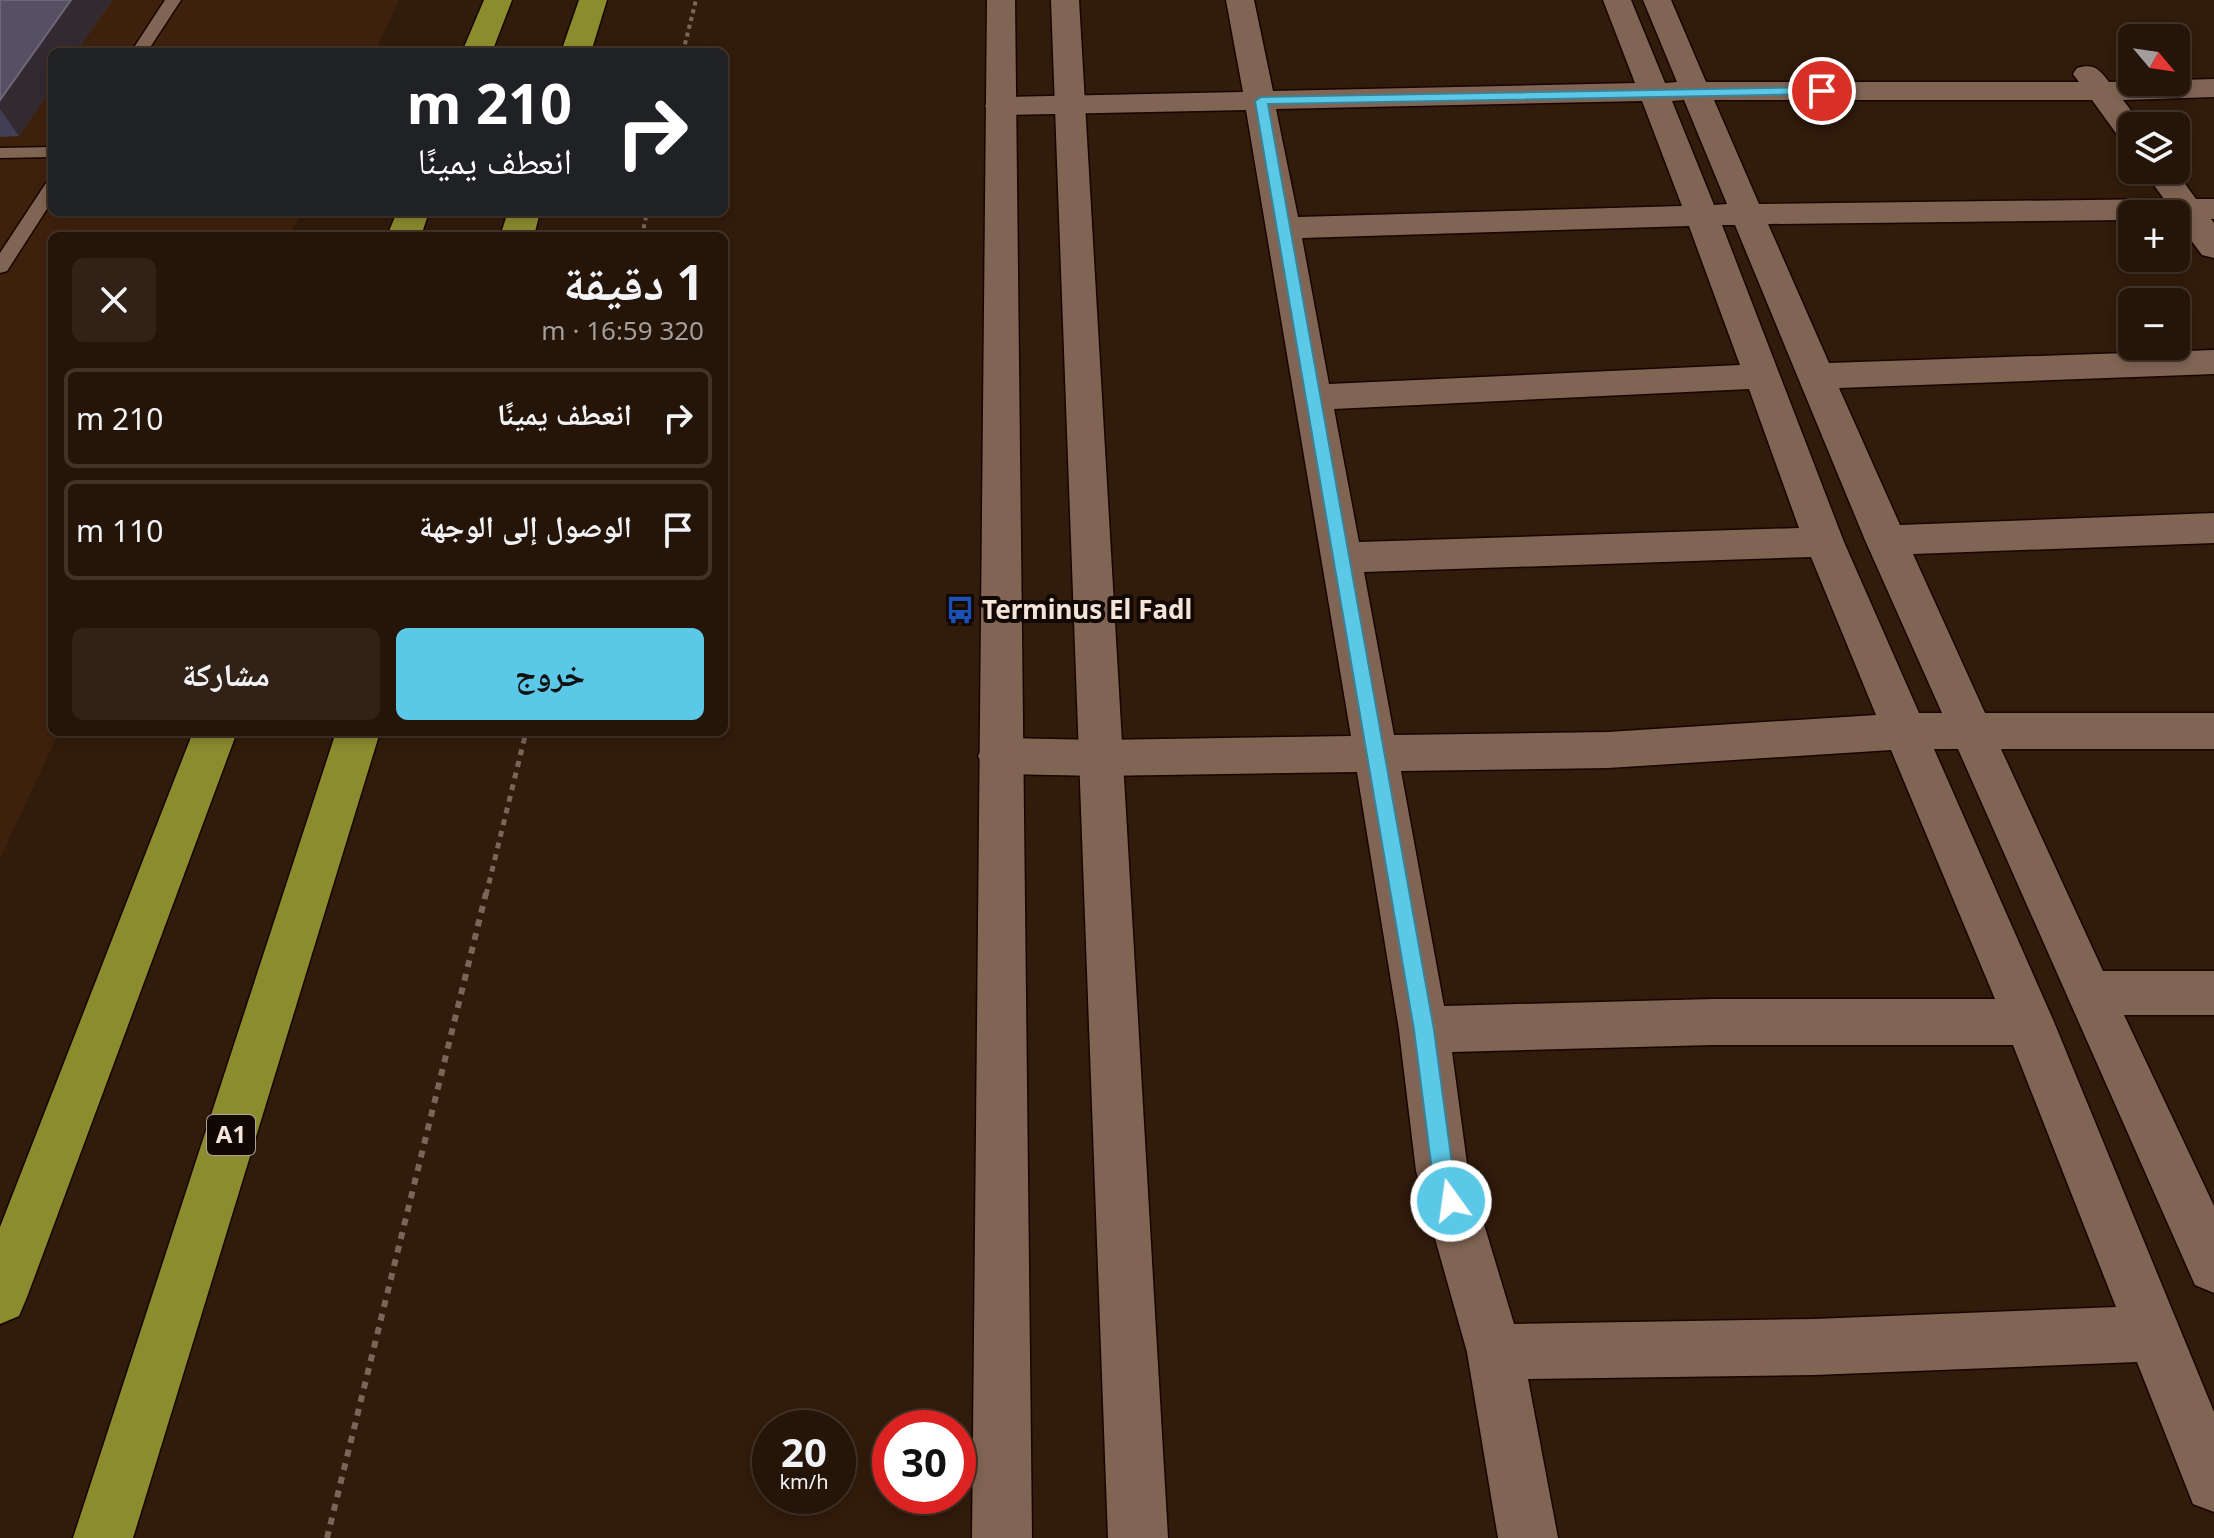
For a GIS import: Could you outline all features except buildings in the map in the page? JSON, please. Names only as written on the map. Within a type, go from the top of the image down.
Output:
[{"type":"highway","points":[[479,48],[498,0]]},
{"type":"highway","points":[[577,48],[593,0]]},
{"type":"highway","points":[[0,1297],[213,736]]},
{"type":"highway","name":"A1","points":[[103,1538],[357,736]]},
{"type":"street","points":[[1001,0],[1045,84],[1099,758],[1138,1538]]},
{"type":"street","points":[[1002,1538],[1000,756],[1045,84],[1065,0]]},
{"type":"street","points":[[1240,0],[1284,228],[1424,1030],[1442,1171],[1495,1352],[1528,1538]]},
{"type":"street","points":[[1617,0],[1670,79],[1748,214],[1885,540],[2214,1266]]},
{"type":"street","points":[[1657,0],[1670,79],[1702,216],[1824,542],[1908,731],[2029,1022],[2214,1483]]},
{"type":"street","points":[[2190,63],[2214,62]]},
{"type":"street","points":[[1045,84],[1256,87],[1670,79],[2118,64]]},
{"type":"street","points":[[2082,65],[2118,113]]},
{"type":"street","points":[[1207,73],[1256,87]]},
{"type":"street","points":[[1670,79],[2102,91],[2214,88]]},
{"type":"street","points":[[2174,184],[2201,209],[2214,247]]},
{"type":"street","points":[[1284,228],[1748,214],[2201,209]]},
{"type":"street","points":[[1818,376],[2214,362]]},
{"type":"street","points":[[1314,397],[1763,376]]},
{"type":"street","points":[[1885,540],[2214,528]]},
{"type":"street","points":[[1341,558],[1824,542]]},
{"type":"street","points":[[1000,756],[1099,758],[1608,750],[1908,731],[2214,731]]},
{"type":"street","points":[[2088,993],[2214,993]]},
{"type":"street","points":[[1424,1030],[1713,1022],[2029,1022]]},
{"type":"street","points":[[1495,1352],[1814,1347],[2156,1333]]},
{"type":"lane","points":[[142,48],[173,0]]},
{"type":"lane","points":[[0,153],[48,152]]},
{"type":"lane","points":[[0,267],[48,193]]},
{"type":"path","points":[[684,48],[696,0]]},
{"type":"path","points":[[327,1538],[525,736]]},
{"type":"shaded area","points":[[0,0],[399,0],[377,48],[48,48],[48,216],[299,216],[292,232],[48,232],[48,736],[57,736],[0,859]]},
{"type":"place","name":"Terminus El Fadl","points":[[960,610]]},
{"type":"route","points":[[1451,1201],[1442,1171],[1424,1030],[1261,101],[1822,91]]}]
